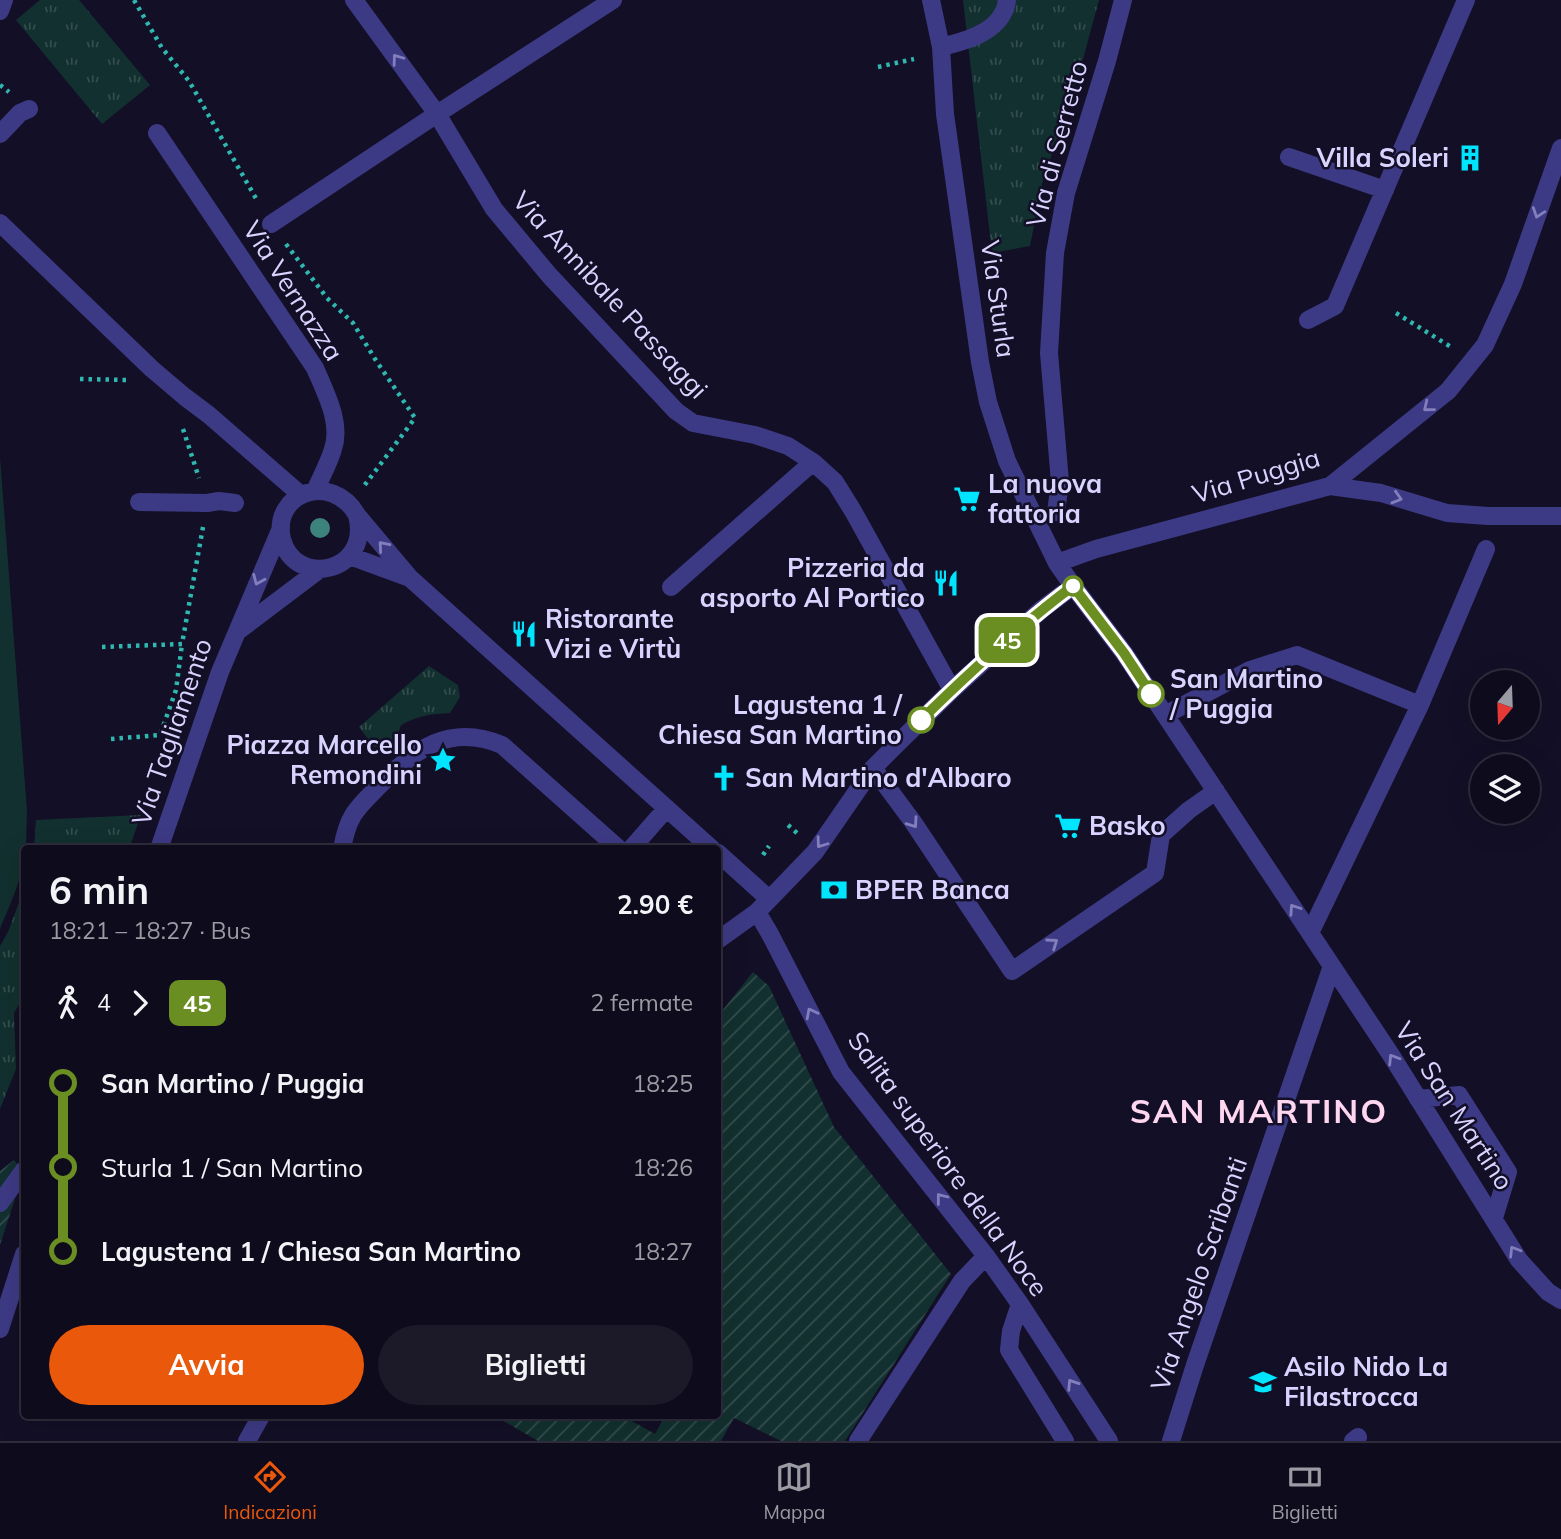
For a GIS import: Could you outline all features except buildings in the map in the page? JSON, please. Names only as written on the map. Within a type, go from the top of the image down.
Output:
[{"type":"street","points":[[0,11],[4,0]]},
{"type":"street","name":"Via Annibale Passaggi","points":[[354,0],[437,114],[494,209],[550,275],[676,411],[693,423],[755,435],[788,446],[813,462],[835,482],[952,690]]},
{"type":"street","points":[[271,224],[613,0]]},
{"type":"street","name":"Via Sturla","points":[[931,0],[941,47],[947,127],[988,402],[1007,461],[1058,563],[1073,586]]},
{"type":"street","points":[[941,47],[960,42],[990,28],[1004,12],[1007,0]]},
{"type":"street","name":"Via di Serretto","points":[[1056,512],[1060,482],[1049,352],[1055,253],[1066,193],[1123,0]]},
{"type":"street","points":[[1308,320],[1335,306],[1466,0]]},
{"type":"street","points":[[0,134],[20,113],[29,109]]},
{"type":"street","name":"Via Vernazza","points":[[157,132],[315,368],[335,424],[334,447],[308,493],[290,503],[283,515],[281,528]]},
{"type":"street","name":"Via Puggia","points":[[1058,563],[1097,549],[1330,486],[1448,391],[1485,345],[1513,284],[1561,148]]},
{"type":"street","points":[[1289,157],[1385,190]]},
{"type":"street","points":[[0,223],[152,369],[209,415],[308,493],[328,491],[341,496],[410,578],[707,845]]},
{"type":"street","points":[[671,587],[813,462]]},
{"type":"street","points":[[1330,486],[1381,493],[1447,513],[1561,516]]},
{"type":"street","points":[[139,502],[235,503]]},
{"type":"street","points":[[281,528],[282,542],[289,554],[299,563],[309,568],[331,568],[341,564],[356,547],[360,526],[354,510]]},
{"type":"street","name":"Via Tagliamento","points":[[160,845],[220,672],[281,528]]},
{"type":"street","points":[[1310,933],[1420,705],[1486,549]]},
{"type":"street","points":[[349,556],[410,578]]},
{"type":"street","name":"Via Tagliamento","points":[[236,633],[320,569]]},
{"type":"street","points":[[721,938],[763,905],[816,852],[873,768],[952,690],[1041,610],[1073,586]]},
{"type":"street","name":"Via San Martino","points":[[1073,586],[1124,653],[1332,966],[1519,1260],[1548,1292],[1561,1300]]},
{"type":"street","points":[[1165,715],[1250,670],[1297,655],[1420,705]]},
{"type":"street","points":[[343,845],[351,818],[398,766],[428,745],[446,739],[466,738],[493,741],[511,751],[616,845]]},
{"type":"street","points":[[873,768],[913,821],[1012,971],[1155,873],[1161,835],[1216,791]]},
{"type":"street","points":[[634,845],[666,809]]},
{"type":"street","points":[[721,856],[750,881],[763,905]]},
{"type":"street","name":"Salita superiore della Noce","points":[[763,905],[770,934],[841,1072],[986,1256],[1110,1441]]},
{"type":"street","name":"Via Angelo Scribanti","points":[[1171,1441],[1332,966]]},
{"type":"street","points":[[1418,1099],[1459,1095],[1508,1172],[1494,1218]]},
{"type":"street","points":[[0,1203],[21,1174]]},
{"type":"street","points":[[858,1441],[962,1281],[986,1256]]},
{"type":"street","points":[[0,1329],[21,1263]]},
{"type":"street","points":[[1020,1304],[1011,1331],[1009,1350],[1066,1441]]},
{"type":"street","points":[[247,1441],[259,1419]]},
{"type":"path","points":[[134,0],[162,48],[189,81],[271,224],[327,298],[353,323],[415,418],[354,510]]},
{"type":"path","points":[[878,67],[914,59]]},
{"type":"path","points":[[1396,313],[1472,361]]},
{"type":"path","points":[[111,738],[160,735],[176,690],[181,644]]},
{"type":"path","points":[[788,825],[798,834]]},
{"type":"path","points":[[763,855],[769,846]]},
{"type":"green space","points":[[40,0],[79,0],[150,85],[102,124],[16,20]]},
{"type":"green space","points":[[963,0],[1099,0],[1083,59],[1042,184],[1030,246],[992,253]]},
{"type":"green space","points":[[0,457],[27,811],[26,845],[21,845],[21,873],[0,929]]},
{"type":"green space","points":[[429,666],[458,685],[460,697],[450,713],[424,716],[407,722],[401,725],[394,746],[374,747],[359,727]]},
{"type":"green space","points":[[141,815],[130,845],[34,845],[36,820]]},
{"type":"green space","points":[[21,897],[21,1001],[14,1013],[16,1069],[0,1109],[0,946]]},
{"type":"green space","points":[[753,972],[769,986],[834,1127],[951,1274],[845,1441],[781,1441],[734,1418],[721,1441],[538,1441],[500,1419],[628,1419],[655,1434],[663,1419],[721,1419],[721,1012]]},
{"type":"green space","points":[[14,1160],[21,1168],[21,1180],[0,1245],[0,1171]]},
{"type":"bus line","name":"45","points":[[921,720],[1041,610],[1073,586],[1124,653],[1151,694]]},
{"type":"place","name":"Villa Soleri","points":[[1470,158]]},
{"type":"place","name":"La nuova fattoria","points":[[967,499]]},
{"type":"place","name":"Pizzeria da asporto Al Portico","points":[[946,583]]},
{"type":"place","name":"Ristorante Vizi e Virtù","points":[[524,634]]},
{"type":"place","name":"San Martino / Puggia","points":[[1151,694]]},
{"type":"place","name":"Lagustena 1 / Chiesa San Martino","points":[[921,720]]},
{"type":"place","name":"Piazza Marcello Remondini","points":[[443,760]]},
{"type":"place","name":"San Martino d'Albaro","points":[[724,778]]},
{"type":"place","name":"Basko","points":[[1068,826]]},
{"type":"place","name":"BPER Banca","points":[[834,890]]},
{"type":"place","name":"Asilo Nido La Filastrocca","points":[[1263,1382]]},
{"type":"district","name":"SAN MARTINO","points":[[1259,1111]]}]
